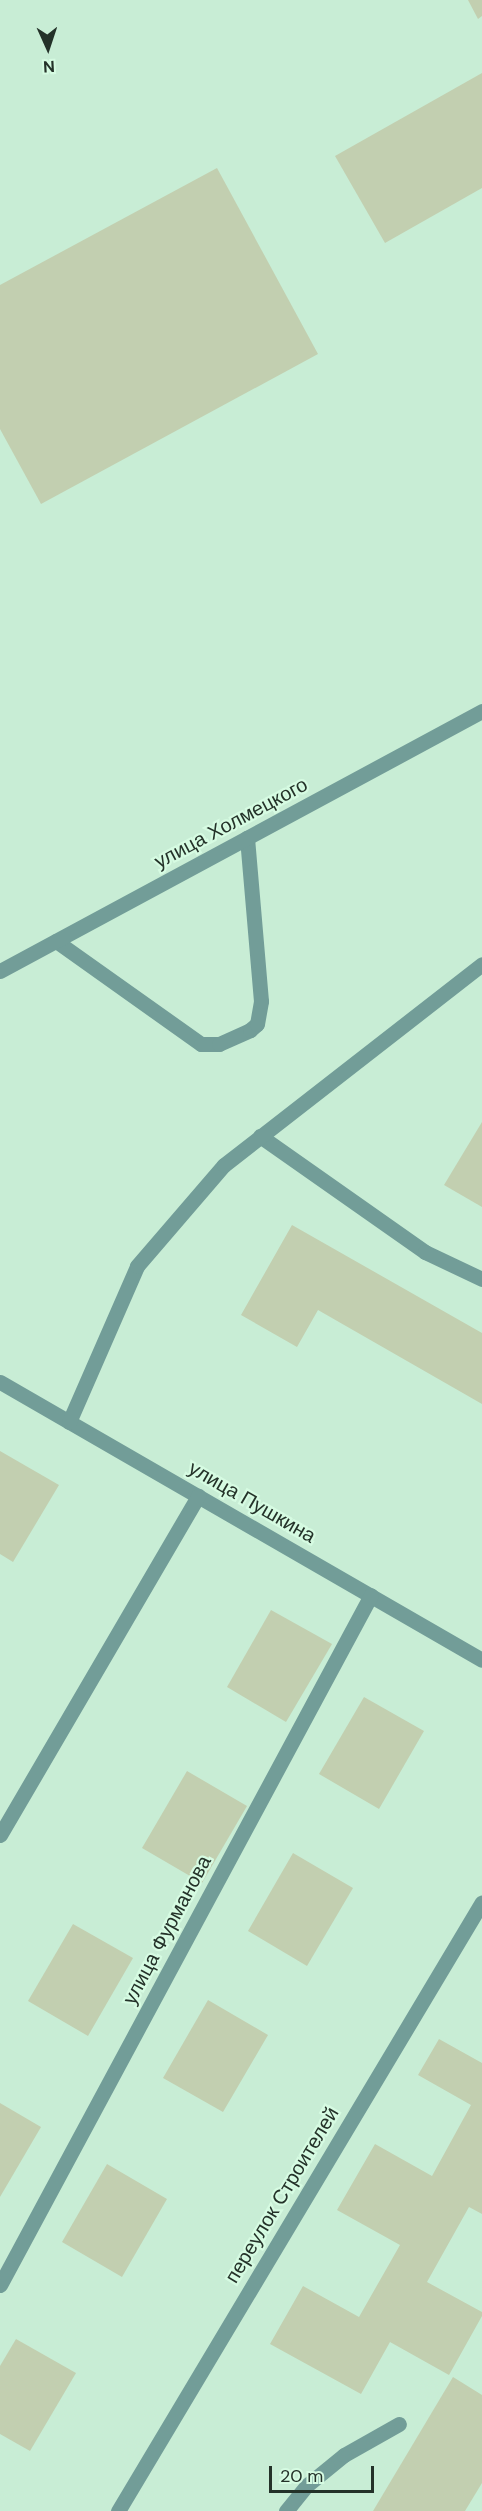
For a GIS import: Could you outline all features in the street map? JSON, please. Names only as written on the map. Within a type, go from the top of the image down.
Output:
[{"type":"street","name":"улица Холмецкого","points":[[0,971],[482,711]]},
{"type":"street","points":[[56,941],[201,1044],[219,1044],[250,1030],[257,1024],[261,1001],[247,838]]},
{"type":"street","points":[[69,1422],[137,1266],[224,1165],[482,964]]},
{"type":"street","points":[[260,1136],[425,1252],[482,1279]]},
{"type":"street","name":"улица Пушкина","points":[[0,1382],[482,1660]]},
{"type":"street","points":[[0,1835],[198,1496]]},
{"type":"street","name":"улица Фурманова","points":[[0,2285],[371,1594]]},
{"type":"street","name":"переулок Строителей","points":[[118,2511],[482,1902]]},
{"type":"street","points":[[285,2511],[306,2486],[344,2455],[399,2424]]},
{"type":"building","points":[[468,0],[482,0],[482,16],[478,19]]},
{"type":"building","points":[[482,73],[482,188],[385,243],[335,156]]},
{"type":"building","points":[[217,168],[318,354],[41,504],[0,429],[0,285]]},
{"type":"building","points":[[482,1122],[482,1207],[444,1185]]},
{"type":"building","points":[[292,1225],[482,1333],[482,1404],[318,1310],[297,1347],[241,1315]]},
{"type":"building","points":[[0,1451],[59,1485],[13,1562],[0,1554]]},
{"type":"building","points":[[271,1610],[332,1644],[286,1722],[227,1687]]},
{"type":"building","points":[[364,1697],[424,1731],[379,1809],[319,1774]]},
{"type":"building","points":[[187,1771],[247,1806],[202,1883],[142,1848]]},
{"type":"building","points":[[293,1853],[353,1888],[307,1966],[248,1931]]},
{"type":"building","points":[[73,1924],[133,1958],[88,2036],[28,2001]]},
{"type":"building","points":[[208,2000],[268,2035],[223,2112],[163,2078]]},
{"type":"building","points":[[439,2039],[482,2063],[482,2214],[469,2207],[427,2282],[482,2312],[482,2316],[449,2375],[390,2342],[361,2394],[270,2344],[303,2286],[359,2317],[400,2245],[337,2210],[375,2144],[432,2176],[471,2105],[418,2075]]},
{"type":"building","points":[[0,2103],[41,2127],[0,2197]]},
{"type":"building","points":[[107,2164],[167,2199],[122,2277],[62,2242]]},
{"type":"building","points":[[16,2339],[76,2373],[30,2451],[0,2434],[0,2366]]},
{"type":"building","points":[[453,2377],[482,2395],[482,2483],[465,2511],[373,2511]]}]
